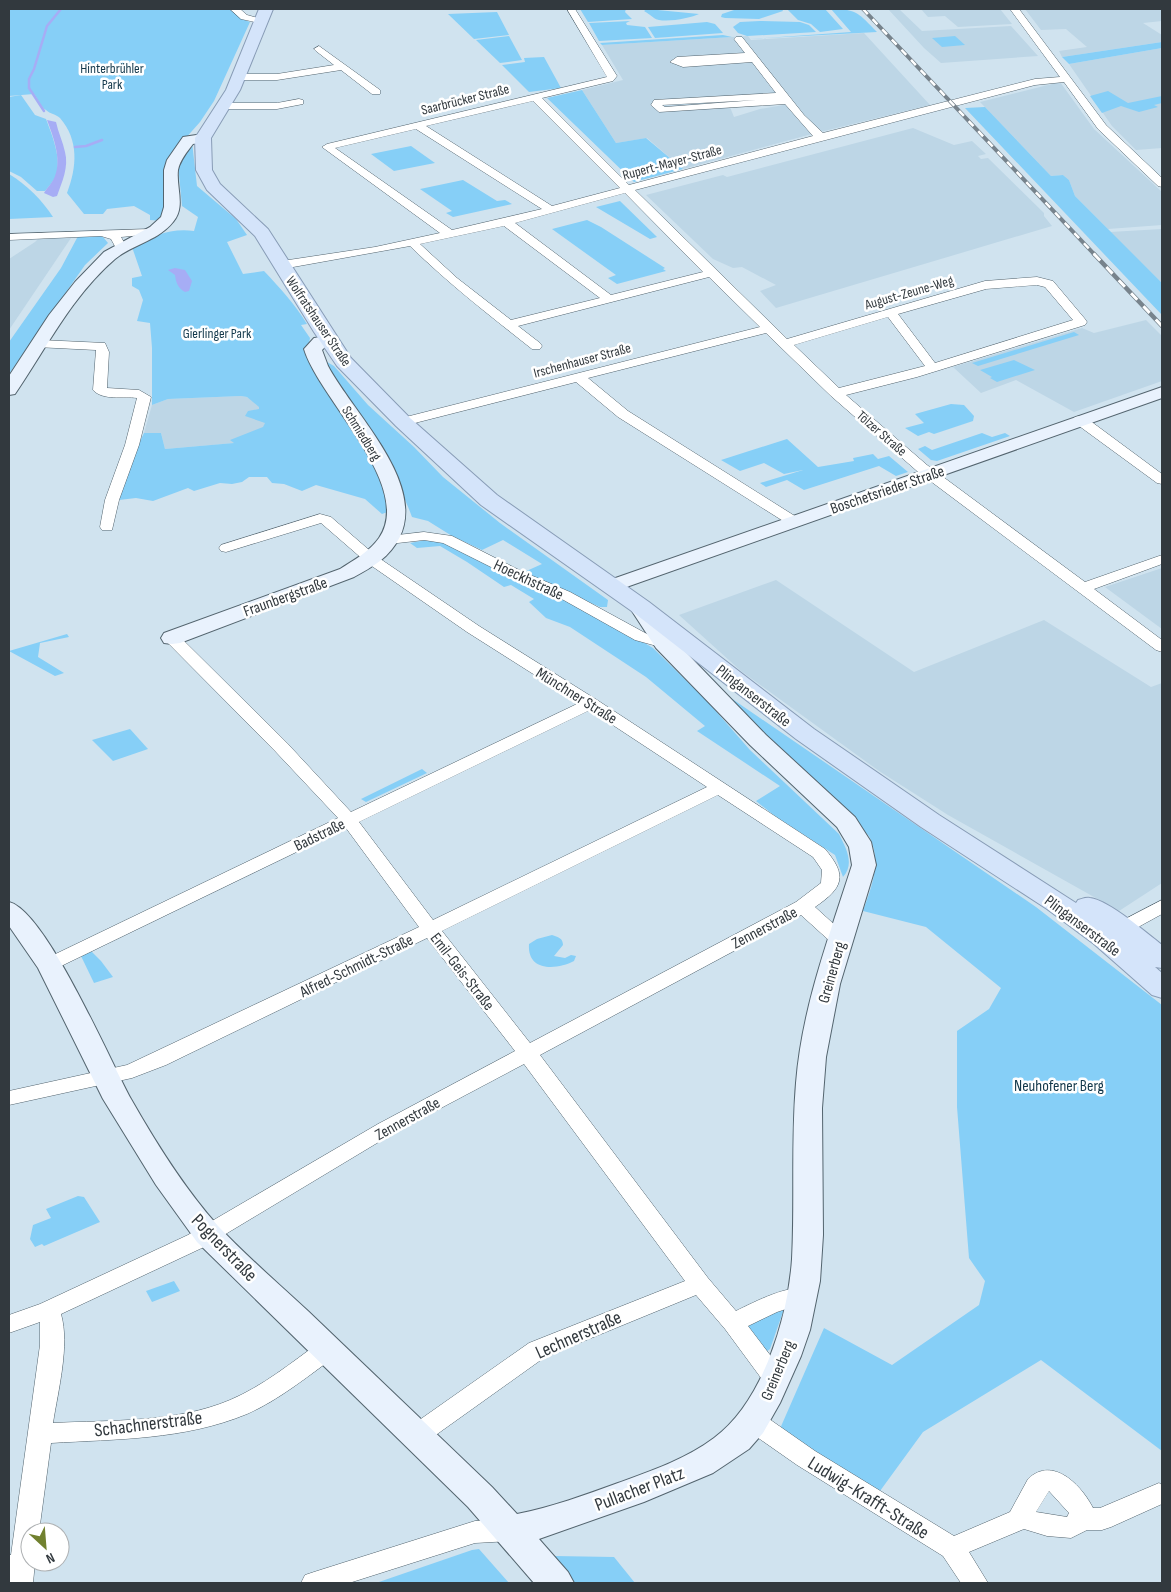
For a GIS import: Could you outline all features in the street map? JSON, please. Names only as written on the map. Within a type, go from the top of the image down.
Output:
[{"type":"main road","points":[[203,138],[233,90],[263,14]]},
{"type":"main road","name":"Wolfratshauser Straße","points":[[203,138],[203,153],[207,177],[221,195],[253,222],[329,341],[355,374],[403,422],[489,500],[611,586]]},
{"type":"main road","name":"Plinganserstraße","points":[[611,586],[805,734],[930,821],[1057,903],[1162,959]]},
{"type":"main road","name":"Plinganserstraße","points":[[1113,933],[1162,988]]},
{"type":"street","points":[[235,9],[244,17],[263,14]]},
{"type":"street","name":"Saarbrücker Straße","points":[[451,235],[327,147],[610,79],[612,76],[571,9]]},
{"type":"street","points":[[1015,9],[1102,127],[1162,184]]},
{"type":"street","points":[[739,39],[814,132],[822,136]]},
{"type":"street","points":[[319,49],[376,92]]},
{"type":"street","points":[[755,57],[683,64],[675,62],[680,59],[755,57]]},
{"type":"street","points":[[238,77],[277,77],[342,67]]},
{"type":"street","name":"Rupert-Mayer-Straße","points":[[282,265],[451,235],[506,222],[822,136],[1035,82],[1067,79]]},
{"type":"street","name":"Tölzer Straße","points":[[535,97],[711,273],[836,394],[930,474],[1162,647]]},
{"type":"street","points":[[786,99],[663,110],[656,104],[658,102],[786,99]]},
{"type":"street","points":[[222,106],[277,106],[299,102]]},
{"type":"street","points":[[417,125],[551,210]]},
{"type":"street","points":[[9,390],[68,301],[94,270],[127,244],[168,220],[171,214],[172,198],[169,185],[173,163],[188,140],[203,138]]},
{"type":"street","points":[[506,222],[608,298]]},
{"type":"street","points":[[9,237],[108,234],[153,230]]},
{"type":"street","points":[[108,234],[127,244]]},
{"type":"street","points":[[413,242],[453,281],[536,346]]},
{"type":"street","points":[[508,325],[711,273]]},
{"type":"street","name":"August-Zeune-Weg","points":[[785,344],[985,285],[1044,282],[1050,284],[1081,322],[932,367]]},
{"type":"street","points":[[836,394],[932,367],[891,313]]},
{"type":"street","name":"Irschenhauser Straße","points":[[403,422],[769,328]]},
{"type":"street","name":"Schmiedberg","points":[[329,341],[320,342],[313,349],[317,366],[377,453],[394,490],[398,510],[397,521],[389,540]]},
{"type":"street","points":[[40,344],[101,346],[103,352],[100,390],[144,396],[132,445],[112,500],[107,528]]},
{"type":"street","points":[[578,377],[623,414],[793,521]]},
{"type":"street","name":"Boschetsrieder Straße","points":[[611,586],[1162,392]]},
{"type":"street","points":[[1080,420],[1162,480]]},
{"type":"street","name":"Münchner Straße","points":[[226,548],[320,518],[326,520],[371,559],[473,630],[591,703],[819,853],[828,862],[833,872]]},
{"type":"street","name":"Hoeckhstraße","points":[[389,540],[424,536],[447,539],[516,574],[565,595],[641,637],[664,643]]},
{"type":"street","name":"Fraunbergstraße","points":[[172,638],[347,573],[371,559],[389,540]]},
{"type":"street","points":[[1082,588],[1162,558]]},
{"type":"street","name":"Greinerberg","points":[[638,605],[664,643],[758,740],[846,822],[858,838],[863,850],[864,865],[822,1005],[812,1056],[806,1150],[807,1260],[802,1295],[794,1328],[774,1379],[765,1401],[752,1421]]},
{"type":"street","name":"Emil-Geis-Straße","points":[[172,638],[270,735],[348,820],[774,1379]]},
{"type":"street","name":"Badstraße","points":[[48,965],[591,703]]},
{"type":"street","name":"Alfred-Schmidt-Straße","points":[[9,1098],[132,1072],[720,787]]},
{"type":"street","name":"Zennerstraße","points":[[9,1324],[48,1310],[152,1263],[208,1234],[385,1129],[803,906],[825,891],[831,883],[833,872]]},
{"type":"street","name":"Zennerstraße","points":[[803,906],[840,940]]},
{"type":"street","points":[[1113,933],[1162,906]]},
{"type":"street","name":"Pognerstraße","points":[[9,910],[27,931],[48,965],[106,1078],[177,1196],[208,1234],[417,1435],[511,1530],[556,1583]]},
{"type":"street","name":"Lechnerstraße","points":[[417,1435],[537,1350],[700,1284]]},
{"type":"street","points":[[733,1323],[769,1305],[802,1295]]},
{"type":"street","points":[[17,1571],[40,1434],[52,1345],[52,1324],[48,1310]]},
{"type":"street","name":"Schachnerstraße","points":[[40,1434],[160,1426],[218,1414],[257,1397],[328,1349]]},
{"type":"street","name":"Pullacher Platz","points":[[511,1530],[556,1520],[690,1469],[719,1453],[738,1438],[752,1421]]},
{"type":"street","name":"Ludwig-Krafft-Straße","points":[[752,1421],[806,1458],[952,1548],[975,1583]]},
{"type":"street","points":[[952,1548],[1024,1518],[1032,1522],[1069,1528],[1081,1519],[1080,1509],[1060,1484],[1052,1480],[1041,1481],[1037,1485],[1023,1510],[1024,1518]]},
{"type":"street","points":[[1081,1519],[1102,1519],[1159,1494]]},
{"type":"street","points":[[314,1583],[475,1532],[511,1530]]},
{"type":"shaded area","points":[[888,9],[899,9],[922,31],[1011,26],[1038,56],[941,63],[924,48]]},
{"type":"shaded area","points":[[921,9],[1000,9],[1012,24],[958,27],[945,16],[928,17]]},
{"type":"shaded area","points":[[1025,9],[1162,9],[1162,21],[1143,23],[1162,35],[1162,42],[1062,57],[1059,51],[1087,47],[1066,29],[1041,30]]},
{"type":"shaded area","points":[[864,33],[930,105],[812,134],[683,169],[647,138],[616,143],[582,90],[623,80],[602,45],[748,36],[751,40]],"holes":[[[785,98],[789,104],[760,109],[734,117],[728,102]]]},
{"type":"shaded area","points":[[1162,48],[1162,148],[1136,150],[1112,126],[1069,64]]},
{"type":"shaded area","points":[[1060,82],[1094,129],[1162,192],[1162,225],[1108,229],[1075,196],[1069,180],[1063,175],[1051,176],[980,102]]},
{"type":"shaded area","points":[[47,120],[56,122],[66,158],[63,180],[57,196],[53,197],[44,193],[54,178],[58,162],[56,148]]},
{"type":"shaded area","points":[[913,128],[954,145],[972,141],[986,154],[978,156],[981,159],[988,158],[1044,213],[1044,216],[1052,226],[776,308],[760,291],[776,285],[742,267],[733,268],[713,259],[646,195],[723,175],[727,177]]},
{"type":"shaded area","points":[[1162,229],[1162,283],[1110,232]]},
{"type":"shaded area","points":[[39,238],[71,238],[9,330],[9,259]]},
{"type":"shaded area","points":[[175,268],[185,270],[192,281],[189,291],[185,292],[181,289],[175,275],[168,270]]},
{"type":"shaded area","points":[[1146,320],[1162,336],[1162,381],[1074,412],[1016,380],[981,393],[953,367],[1082,328],[1094,333]]},
{"type":"shaded area","points":[[247,397],[281,422],[235,443],[165,449],[161,433],[144,433],[152,405],[168,399]]},
{"type":"shaded area","points":[[1162,568],[1162,629],[1105,587]]},
{"type":"shaded area","points":[[776,580],[914,672],[1044,620],[1151,687],[1162,683],[1162,883],[1119,911],[948,815],[879,771],[741,671],[679,615]]},
{"type":"green space","name":"Hinterbrühler Park","points":[[9,9],[230,9],[242,19],[250,22],[214,101],[200,122],[184,140],[163,221],[150,220],[150,215],[134,206],[107,209],[103,214],[84,214],[67,193],[73,173],[74,154],[71,135],[66,126],[60,118],[44,109],[34,94],[9,96]]},
{"type":"green space","points":[[580,9],[626,9],[625,12],[632,19],[588,22]]},
{"type":"green space","points":[[647,9],[699,14],[683,19],[658,20],[644,11]]},
{"type":"green space","points":[[737,9],[782,9],[783,11],[759,19],[721,17],[722,14]]},
{"type":"green space","points":[[787,9],[825,9],[843,29],[820,32],[811,24],[798,20]]},
{"type":"green space","points":[[831,9],[847,10],[857,14],[877,32],[750,39],[851,32]]},
{"type":"green space","points":[[497,12],[509,35],[474,39],[448,14]]},
{"type":"green space","points":[[630,21],[626,23],[627,25],[645,27],[652,38],[599,41],[589,23]]},
{"type":"green space","points":[[707,22],[715,24],[723,33],[655,38],[648,27]]},
{"type":"green space","points":[[740,22],[800,22],[809,25],[816,32],[747,36],[738,33],[733,27]]},
{"type":"green space","points":[[723,35],[732,37],[602,45],[600,43]]},
{"type":"green space","points":[[509,36],[522,60],[500,63],[476,40]]},
{"type":"green space","points":[[955,36],[965,45],[942,47],[932,38]]},
{"type":"green space","points":[[1162,42],[1162,48],[1069,64],[1062,57]]},
{"type":"green space","points":[[544,57],[561,88],[529,92],[502,65],[525,62],[524,58]]},
{"type":"green space","points":[[582,90],[616,143],[646,138],[683,169],[634,182],[547,98]]},
{"type":"green space","points":[[1108,91],[1128,103],[1162,96],[1162,103],[1154,105],[1158,107],[1139,112],[1121,106],[1102,113],[1090,96]]},
{"type":"green space","points":[[21,95],[35,115],[46,119],[56,148],[57,171],[55,178],[45,191],[37,191],[21,177],[9,171],[9,97]]},
{"type":"green space","points":[[985,107],[1051,176],[1063,175],[1069,180],[1075,196],[1162,283],[1162,315],[965,108]]},
{"type":"green space","name":"Gierlinger Park","points":[[192,142],[197,186],[236,219],[247,235],[227,242],[243,274],[264,271],[287,296],[307,324],[301,325],[310,338],[308,350],[371,454],[393,510],[382,514],[365,499],[316,485],[302,491],[284,484],[272,483],[267,477],[249,477],[242,482],[232,484],[220,483],[194,491],[188,488],[153,501],[136,498],[119,500],[136,449],[144,433],[161,433],[165,449],[234,443],[230,440],[263,427],[265,423],[245,416],[248,411],[259,409],[259,407],[247,397],[241,396],[168,399],[152,405],[150,323],[137,321],[143,300],[139,290],[132,286],[132,278],[142,276],[132,247],[147,239],[169,232],[194,231],[198,217],[182,206],[178,164]]},
{"type":"green space","points":[[411,146],[435,163],[394,171],[371,154]]},
{"type":"green space","points":[[9,174],[34,193],[53,217],[9,219]]},
{"type":"green space","points":[[463,180],[497,201],[505,200],[512,204],[453,217],[446,213],[452,211],[420,189]]},
{"type":"green space","points":[[620,201],[657,237],[650,239],[596,207]]},
{"type":"green space","points":[[587,220],[665,268],[663,269],[666,271],[617,284],[608,278],[616,275],[552,229]]},
{"type":"green space","points":[[96,235],[103,237],[108,243],[85,265],[9,374],[9,342],[61,268],[77,238],[79,236]]},
{"type":"green space","points":[[1074,332],[1079,335],[978,366],[972,363]]},
{"type":"green space","points":[[1014,360],[1035,370],[997,382],[980,370]]},
{"type":"green space","points":[[327,362],[334,366],[368,405],[414,447],[443,477],[500,523],[608,600],[607,607],[600,607],[522,573],[542,564],[503,540],[482,550],[452,536],[428,521],[412,517],[383,456],[323,364]]},
{"type":"green space","points":[[951,404],[964,405],[974,416],[973,421],[934,434],[929,432],[918,436],[905,428],[924,423],[915,414]]},
{"type":"green space","points":[[982,433],[992,437],[1005,433],[1010,436],[937,461],[931,460],[918,449],[925,446],[932,450]]},
{"type":"green space","points":[[787,439],[818,467],[854,461],[853,458],[873,454],[878,459],[889,456],[908,472],[896,476],[879,466],[804,490],[787,480],[766,487],[760,483],[803,470],[784,474],[764,463],[740,471],[721,460]]},
{"type":"green space","points":[[431,539],[442,541],[564,598],[653,648],[707,701],[750,750],[839,834],[847,850],[849,861],[847,872],[843,877],[835,855],[776,817],[756,801],[780,786],[697,731],[705,726],[646,677],[570,627],[546,618],[529,602],[534,599],[511,585],[504,587],[440,546],[417,548],[410,543]]},
{"type":"green space","points":[[67,634],[69,637],[40,643],[38,657],[64,673],[55,676],[9,651]]},
{"type":"green space","name":"Neuhofener Berg","points":[[728,696],[1036,907],[1162,1005],[1162,1451],[1041,1360],[923,1432],[880,1491],[779,1431],[824,1328],[892,1365],[979,1305],[985,1281],[969,1258],[957,1107],[957,1031],[989,1009],[1001,988],[926,927],[863,911],[872,883],[875,864],[873,845],[869,836],[777,748]]},
{"type":"green space","points":[[130,729],[148,749],[113,761],[92,740]]},
{"type":"green space","points":[[422,769],[427,773],[366,802],[361,799]]},
{"type":"green space","points":[[552,935],[561,939],[563,943],[554,956],[565,958],[571,955],[576,956],[574,961],[552,967],[538,964],[533,960],[529,944],[537,939]]},
{"type":"green space","points":[[91,951],[113,977],[94,983],[81,956]]},
{"type":"green space","points":[[78,1196],[84,1197],[100,1222],[44,1246],[42,1244],[35,1247],[30,1239],[33,1225],[51,1218],[46,1209]]},
{"type":"green space","points":[[174,1281],[180,1291],[152,1302],[146,1291]]},
{"type":"green space","points":[[784,1309],[770,1349],[766,1352],[748,1327],[749,1322],[774,1311]]},
{"type":"green space","points":[[479,1549],[509,1583],[376,1583],[472,1550]]},
{"type":"green space","points":[[554,1556],[614,1557],[635,1583],[575,1583]]},
{"type":"waterway","points":[[44,111],[29,88],[29,79],[34,69],[47,26],[61,9]]},
{"type":"waterway","points":[[75,147],[86,146],[102,140]]},
{"type":"railway","points":[[863,9],[1095,255]]},
{"type":"railway","points":[[1094,254],[1162,326]]}]
